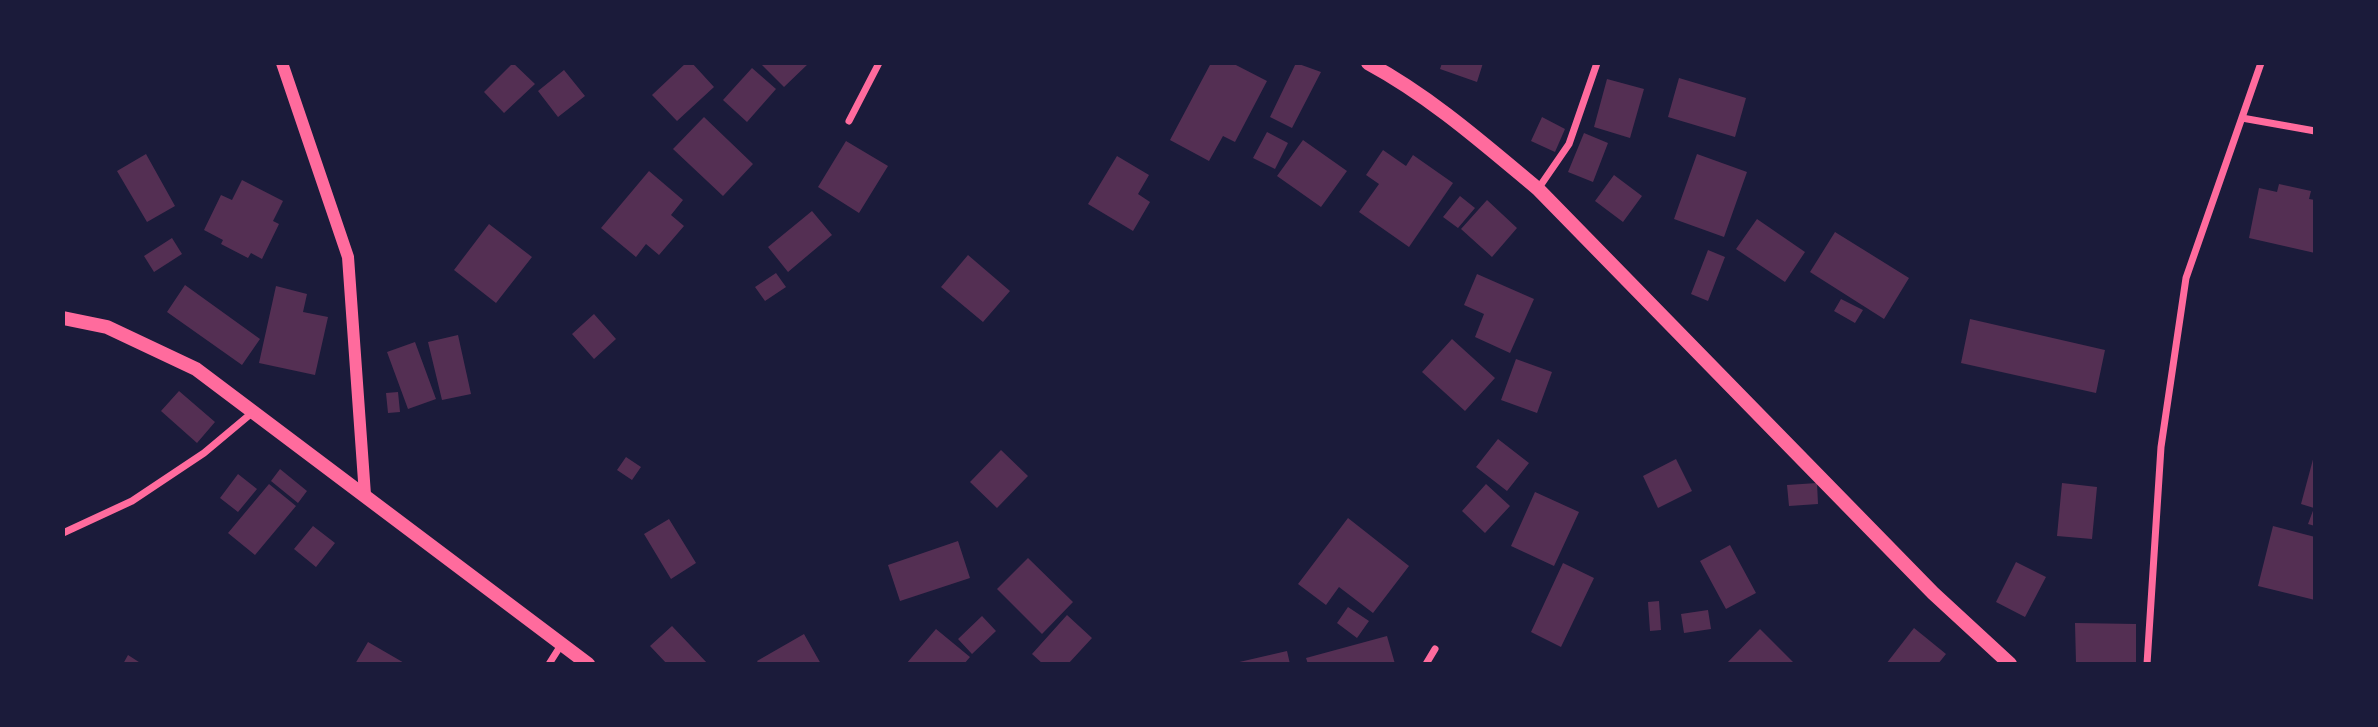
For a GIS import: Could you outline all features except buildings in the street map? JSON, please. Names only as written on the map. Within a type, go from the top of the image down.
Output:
[{"type":"main road","points":[[1368,63],[1402,82],[1471,132],[1538,189],[1933,593],[2010,664]]},
{"type":"main road","points":[[63,318],[107,327],[195,369],[588,664]]},
{"type":"street","points":[[282,63],[348,257],[365,495]]},
{"type":"street","points":[[849,121],[879,63]]},
{"type":"street","points":[[1538,189],[1569,144],[1597,63]]},
{"type":"street","points":[[2147,664],[2161,447],[2186,278],[2262,63]]},
{"type":"street","points":[[2242,118],[2315,131]]},
{"type":"street","points":[[63,533],[132,501],[204,453],[253,411]]},
{"type":"street","points":[[549,664],[562,644]]},
{"type":"street","points":[[1426,664],[1435,649]]}]
